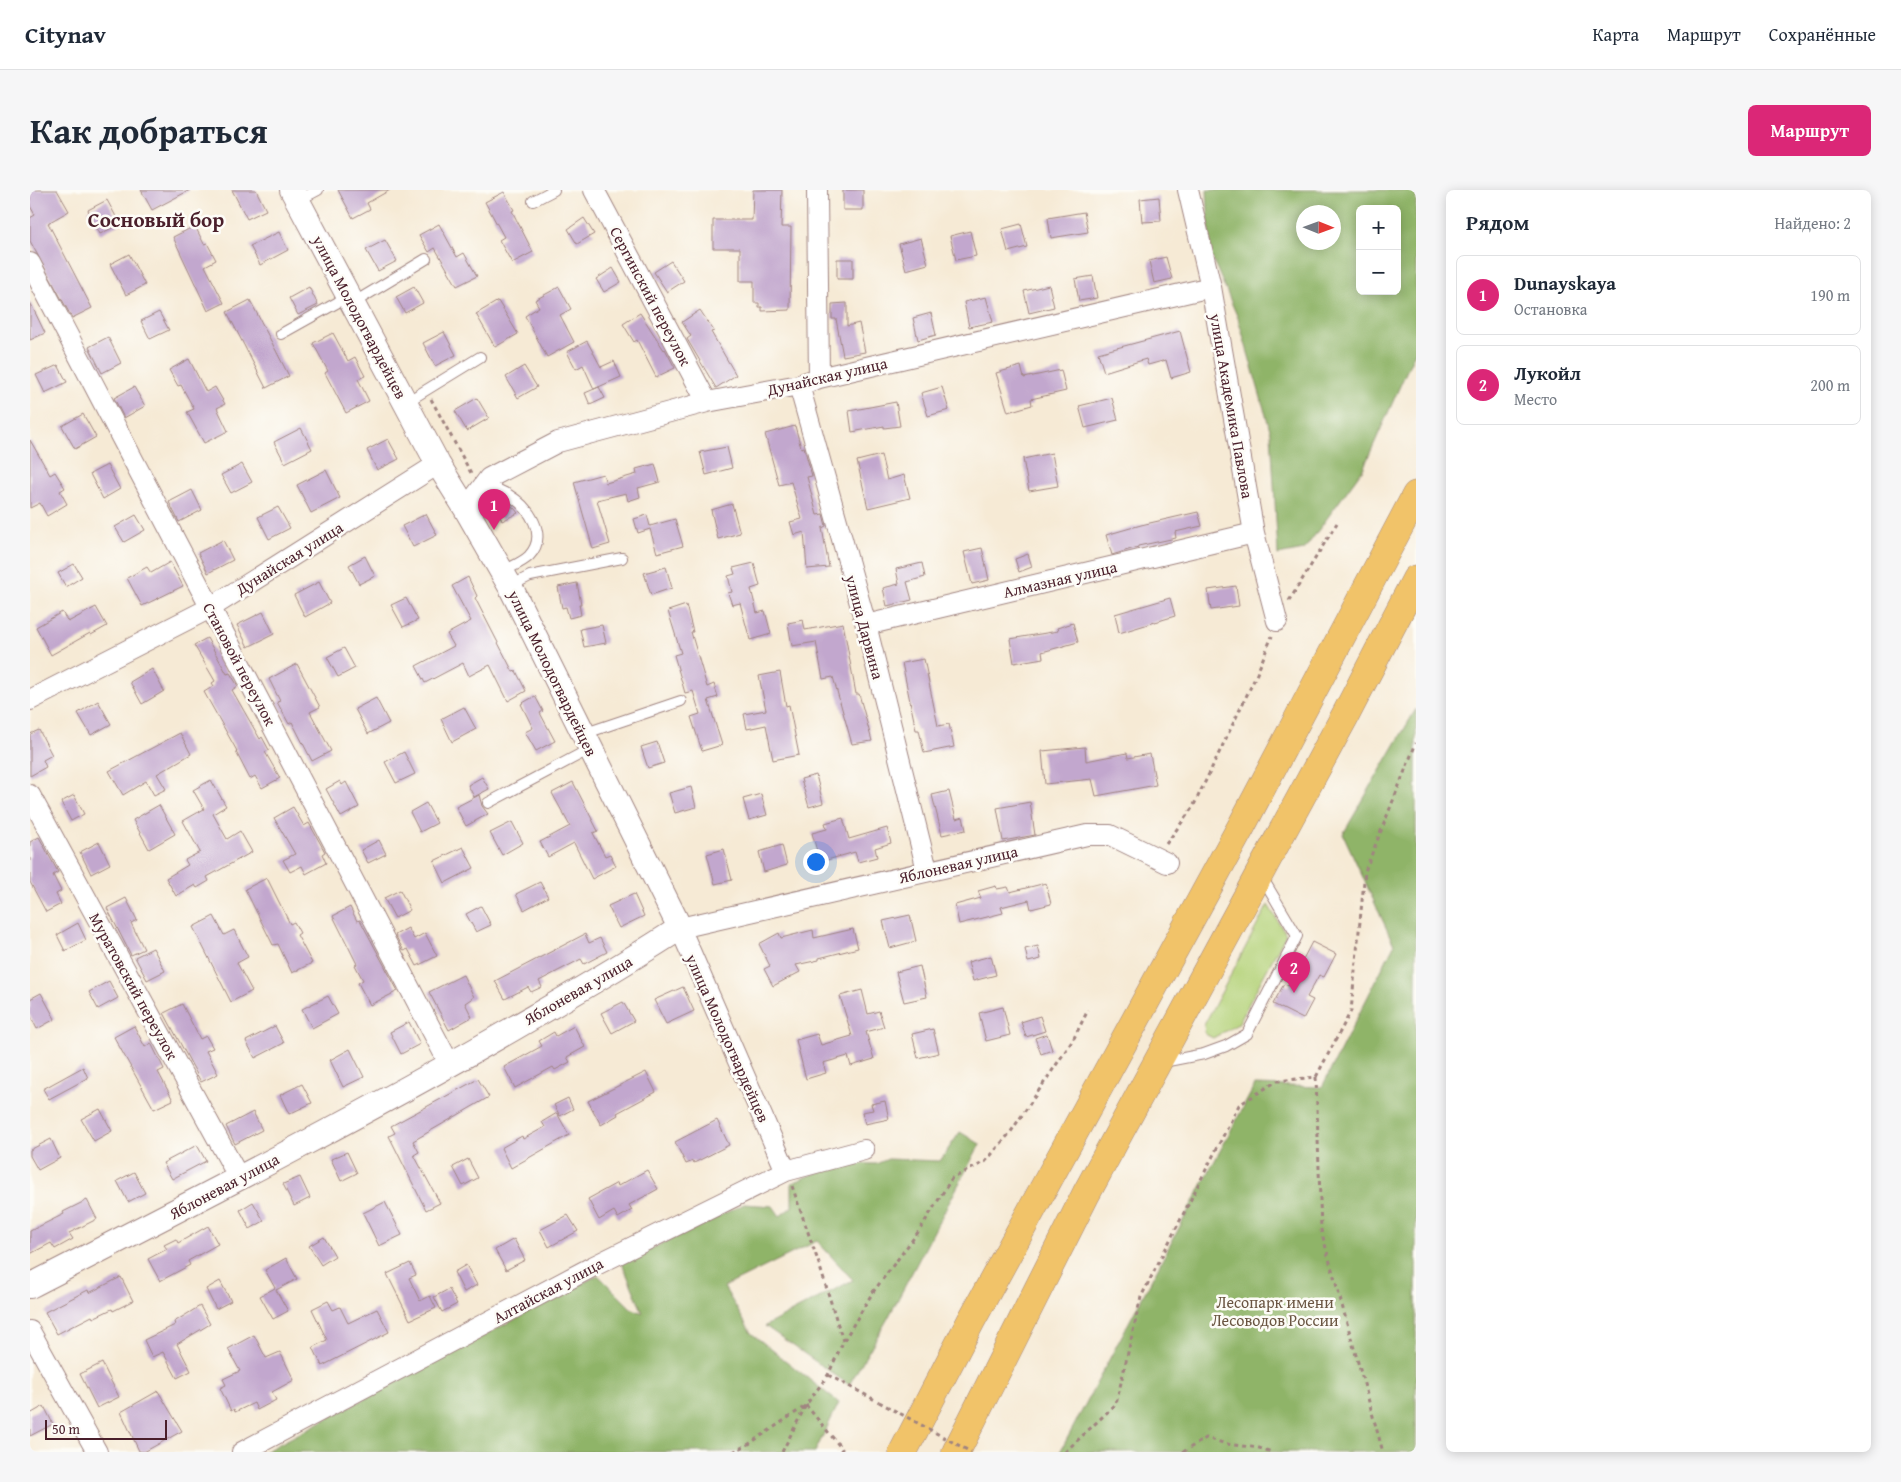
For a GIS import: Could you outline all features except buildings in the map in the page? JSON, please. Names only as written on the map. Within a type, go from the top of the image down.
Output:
[{"type":"main road","points":[[903,1452],[971,1321],[1245,818],[1416,494]]},
{"type":"main road","points":[[956,1452],[1086,1194],[1346,714],[1416,579]]},
{"type":"street","name":"Сергинский переулок","points":[[594,190],[707,402]]},
{"type":"street","points":[[817,190],[819,378]]},
{"type":"street","name":"улица Академика Павлова","points":[[1188,190],[1211,287],[1254,533],[1277,621]]},
{"type":"street","name":"улица Молодогвардейцев","points":[[302,194],[351,300],[405,402],[438,464],[506,579],[680,928],[786,1171]]},
{"type":"street","name":"Становой переулок","points":[[30,263],[450,1065]]},
{"type":"street","name":"Дунайская улица","points":[[466,509],[489,478],[558,442],[707,402],[799,385],[819,378],[1211,287]]},
{"type":"street","name":"улица Дарвина","points":[[799,385],[866,625],[927,870]]},
{"type":"street","name":"Дунайская улица","points":[[30,700],[210,608],[438,464]]},
{"type":"street","name":"Алмазная улица","points":[[866,625],[1254,533]]},
{"type":"street","name":"Муратовский переулок","points":[[30,795],[239,1178]]},
{"type":"street","name":"Яблоневая улица","points":[[30,1286],[239,1178],[450,1065],[639,955],[680,928],[747,914],[927,870],[1087,835],[1110,835],[1162,860]]},
{"type":"street","name":"Алтайская улица","points":[[242,1452],[592,1267],[786,1171],[864,1150]]},
{"type":"street","points":[[30,1332],[97,1452]]},
{"type":"lane","points":[[533,201],[554,190]]},
{"type":"lane","points":[[281,334],[351,300],[426,259]]},
{"type":"lane","points":[[405,402],[480,357]]},
{"type":"lane","points":[[484,484],[510,496],[529,511],[537,528],[538,540],[528,556],[506,579]]},
{"type":"lane","points":[[506,579],[622,558]]},
{"type":"lane","points":[[488,803],[586,741],[681,701]]},
{"type":"lane","points":[[1157,1064],[1211,1051],[1226,1046],[1247,1034],[1296,936],[1260,873]]},
{"type":"path","points":[[1162,860],[1193,807],[1256,676],[1277,621],[1337,523]]},
{"type":"path","points":[[1383,1452],[1321,1230],[1316,1077],[1351,1011],[1365,871],[1416,743]]},
{"type":"path","points":[[782,1452],[806,1405],[828,1375],[844,1342],[873,1292],[919,1231],[952,1178],[985,1162],[1010,1133],[1073,1040],[1088,1010]]},
{"type":"path","points":[[1065,1452],[1116,1404],[1141,1297],[1239,1105],[1276,1081],[1316,1077]]},
{"type":"path","points":[[786,1171],[844,1342]]},
{"type":"path","points":[[828,1375],[971,1452]]},
{"type":"path","points":[[733,1452],[749,1444],[806,1405]]},
{"type":"path","points":[[806,1405],[842,1449],[840,1452]]},
{"type":"path","points":[[1183,1452],[1206,1438],[1227,1444],[1259,1448],[1272,1452]]},
{"type":"green space","points":[[1207,190],[1416,190],[1416,350],[1363,469],[1304,550],[1278,555],[1271,433],[1238,318],[1210,253]]},
{"type":"green space","name":"Лесопарк имени Лесоводов России","points":[[1416,709],[1416,1452],[1060,1452],[1255,1085],[1322,1087],[1394,945],[1343,834]]},
{"type":"green space","points":[[1268,905],[1286,934],[1238,1024],[1213,1038],[1205,1034],[1204,1025]]},
{"type":"green space","points":[[960,1132],[980,1144],[887,1320],[849,1385],[765,1326],[853,1280],[817,1241],[724,1287],[751,1333],[839,1403],[815,1452],[264,1452],[598,1275],[631,1308],[643,1313],[622,1263],[744,1204],[773,1206],[780,1216],[792,1207],[792,1183],[840,1163],[876,1164],[888,1159],[940,1161]]},
{"type":"place","name":"Dunayskaya","points":[[494,530]]},
{"type":"place","name":"Лукойл","points":[[1294,993]]},
{"type":"district","name":"Сосновый бор","points":[[156,220]]}]
